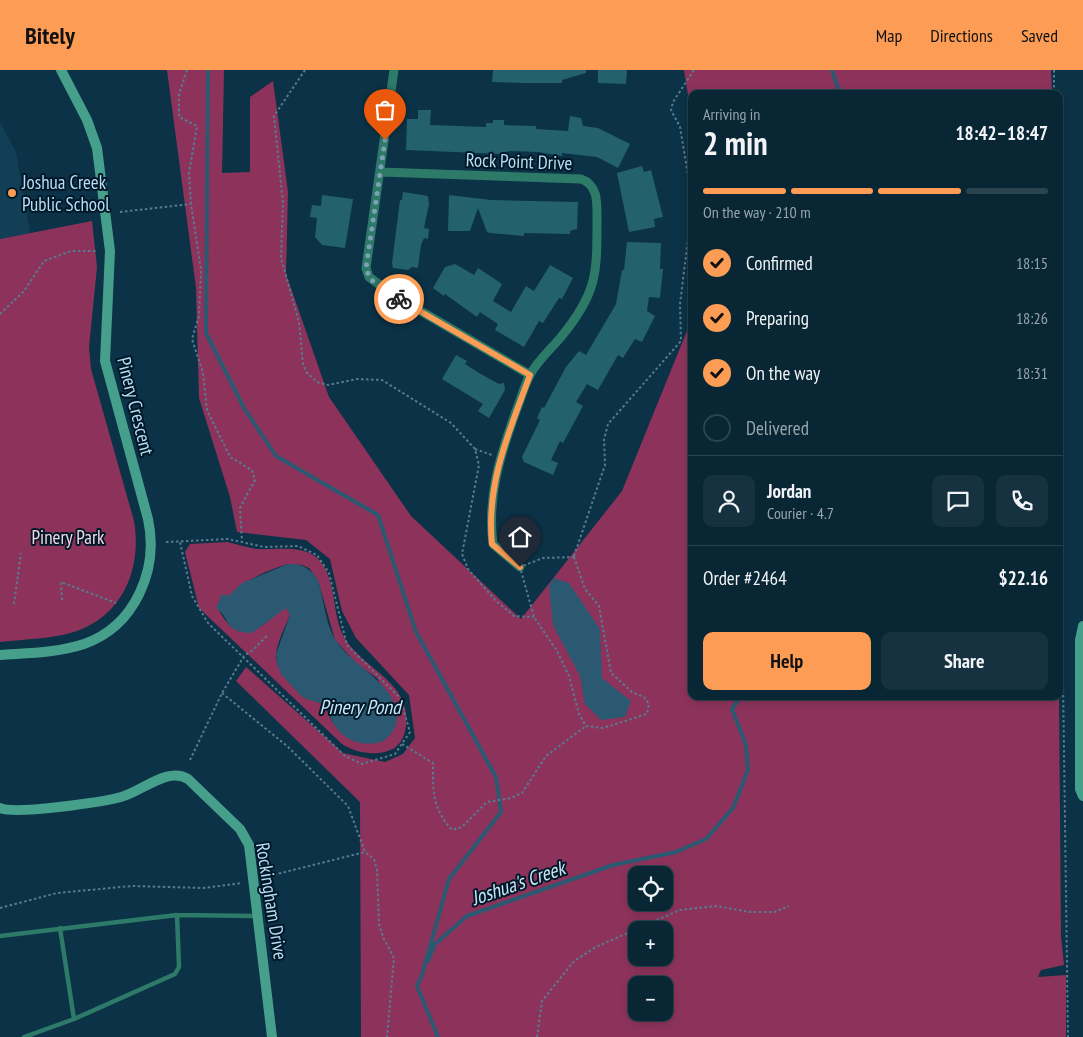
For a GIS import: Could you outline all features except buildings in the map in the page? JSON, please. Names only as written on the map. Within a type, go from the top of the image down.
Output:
[{"type":"street","name":"Pinery Crescent","points":[[0,655],[63,649],[100,636],[118,622],[134,604],[143,588],[150,564],[151,540],[148,519],[105,361],[110,250],[97,148],[87,120],[61,70]]},
{"type":"street","points":[[394,70],[366,268],[369,277],[394,296],[530,375]]},
{"type":"street","name":"Rock Point Drive","points":[[380,172],[581,179],[588,181],[595,191],[597,205],[597,260],[593,288],[579,314],[530,375],[500,456],[490,518],[492,544],[520,567]]},
{"type":"street","points":[[1083,626],[1080,640],[1080,789],[1083,796]]},
{"type":"street","name":"Rockingham Drive","points":[[0,808],[8,811],[119,798],[165,778],[182,775],[228,816],[246,837],[251,854],[272,1037]]},
{"type":"lane","points":[[0,936],[177,915],[259,916]]},
{"type":"lane","points":[[24,1037],[74,1019],[171,977],[178,971],[177,915]]},
{"type":"lane","points":[[60,928],[74,1019]]},
{"type":"path","points":[[187,70],[179,94],[179,117],[197,126],[189,173],[190,204],[201,270],[199,316],[192,339],[203,373],[207,410],[230,457],[252,470],[255,480],[240,508],[242,542]]},
{"type":"path","points":[[305,70],[274,116],[283,203],[281,258],[299,322],[304,364],[307,373],[317,382],[328,385],[357,379],[382,380],[451,423],[475,449],[479,465],[462,554],[468,569],[496,601],[514,616],[534,617]]},
{"type":"path","points":[[688,175],[680,127],[671,110],[673,102],[694,70]]},
{"type":"path","points":[[1054,70],[1054,90]]},
{"type":"path","points":[[120,212],[190,204]]},
{"type":"path","points":[[402,744],[433,763],[434,796],[440,817],[452,830],[462,827],[487,802],[511,798],[522,793],[546,756],[586,726],[603,728],[647,714],[649,704],[644,697],[632,692],[611,672],[599,606],[585,589],[574,557],[605,465],[604,440],[608,424],[681,341],[680,304],[688,239]]},
{"type":"path","points":[[0,314],[24,291],[44,261],[71,251],[98,251]]},
{"type":"path","points":[[475,449],[492,454]]},
{"type":"path","points":[[166,542],[228,539],[264,547],[298,546],[317,555],[329,573],[347,645],[400,698],[410,732],[395,754],[362,764],[345,756],[208,622],[192,596],[180,542]]},
{"type":"path","points":[[14,604],[21,553]]},
{"type":"path","points":[[574,557],[543,558],[520,567],[534,617],[557,651],[569,676],[579,714],[586,726]]},
{"type":"path","points":[[62,600],[61,582],[116,603]]},
{"type":"path","points":[[190,760],[222,692],[244,656],[267,636]]},
{"type":"path","points":[[1063,680],[1068,1037]]},
{"type":"path","points":[[222,692],[287,746],[348,806],[365,852],[374,859],[377,870],[379,924],[382,938],[394,958],[388,1037]]},
{"type":"path","points":[[269,876],[365,852]]},
{"type":"path","points":[[0,908],[57,893],[132,886],[204,888],[242,883]]},
{"type":"path","points":[[537,1037],[542,1001],[574,961],[596,947],[680,910],[716,906],[750,912],[774,912],[789,906]]},
{"type":"shaded area","name":"Joshua Creek Public School","points":[[0,122],[16,152],[30,233],[0,239]]},
{"type":"green space","points":[[167,70],[224,70],[222,173],[250,172],[250,97],[273,81],[288,192],[286,274],[329,397],[411,516],[521,619],[622,491],[688,328],[688,700],[1059,700],[1061,936],[1064,965],[1041,970],[1038,977],[1066,975],[1066,1037],[361,1037],[360,802],[236,681],[246,667],[343,753],[385,762],[403,754],[415,738],[409,695],[356,638],[342,611],[330,559],[306,540],[237,532],[230,497],[199,398],[196,288]]},
{"type":"green space","points":[[684,70],[1051,70],[1052,90],[688,90],[688,95]]},
{"type":"green space","name":"Pinery Park","points":[[92,221],[97,267],[89,347],[91,369],[134,521],[136,538],[132,572],[118,601],[107,613],[93,623],[77,631],[58,636],[0,642],[0,239]]},
{"type":"green space","points":[[227,542],[257,549],[295,549],[310,553],[316,557],[323,565],[331,583],[339,625],[343,635],[352,648],[396,690],[403,702],[406,717],[404,735],[397,746],[387,751],[373,753],[355,750],[342,744],[199,608],[185,552],[190,544]],"holes":[[[288,564],[302,565],[309,568],[318,580],[335,640],[357,664],[377,678],[397,719],[387,738],[332,722],[324,704],[308,698],[286,679],[280,671],[276,655],[290,615],[286,607],[259,627],[245,632],[239,631],[228,624],[219,610],[241,586],[267,571]]]},
{"type":"water","name":"Pinery Pond","points":[[288,564],[302,565],[315,576],[318,580],[330,628],[337,642],[344,651],[378,681],[388,692],[395,704],[397,716],[394,729],[382,741],[370,744],[357,742],[345,737],[332,721],[324,704],[306,699],[300,695],[281,674],[276,654],[290,615],[286,608],[252,633],[232,628],[216,608],[222,594],[228,596],[242,583]]},
{"type":"water","points":[[554,578],[569,583],[600,629],[602,678],[631,701],[625,717],[601,720],[585,704],[580,676],[553,625],[549,586]]},
{"type":"waterway","points":[[208,70],[206,333],[244,408],[276,456],[378,515],[416,632],[496,777],[501,812],[449,879],[422,975]]},
{"type":"waterway","points":[[832,70],[839,90]]},
{"type":"waterway","name":"Joshua's Creek","points":[[428,961],[435,944],[467,916],[613,865],[676,852],[706,839],[733,808],[748,770],[746,745],[732,709],[738,700]]},
{"type":"waterway","name":"Joshua's Creek","points":[[422,975],[417,986],[438,1037]]},
{"type":"way so far","points":[[385,140],[366,268],[369,277],[376,284],[399,299]]},
{"type":"place","name":"Joshua Creek Public School","points":[[12,193]]},
{"type":"route","points":[[399,299],[530,375],[500,456],[490,518],[492,544],[520,567]]}]
